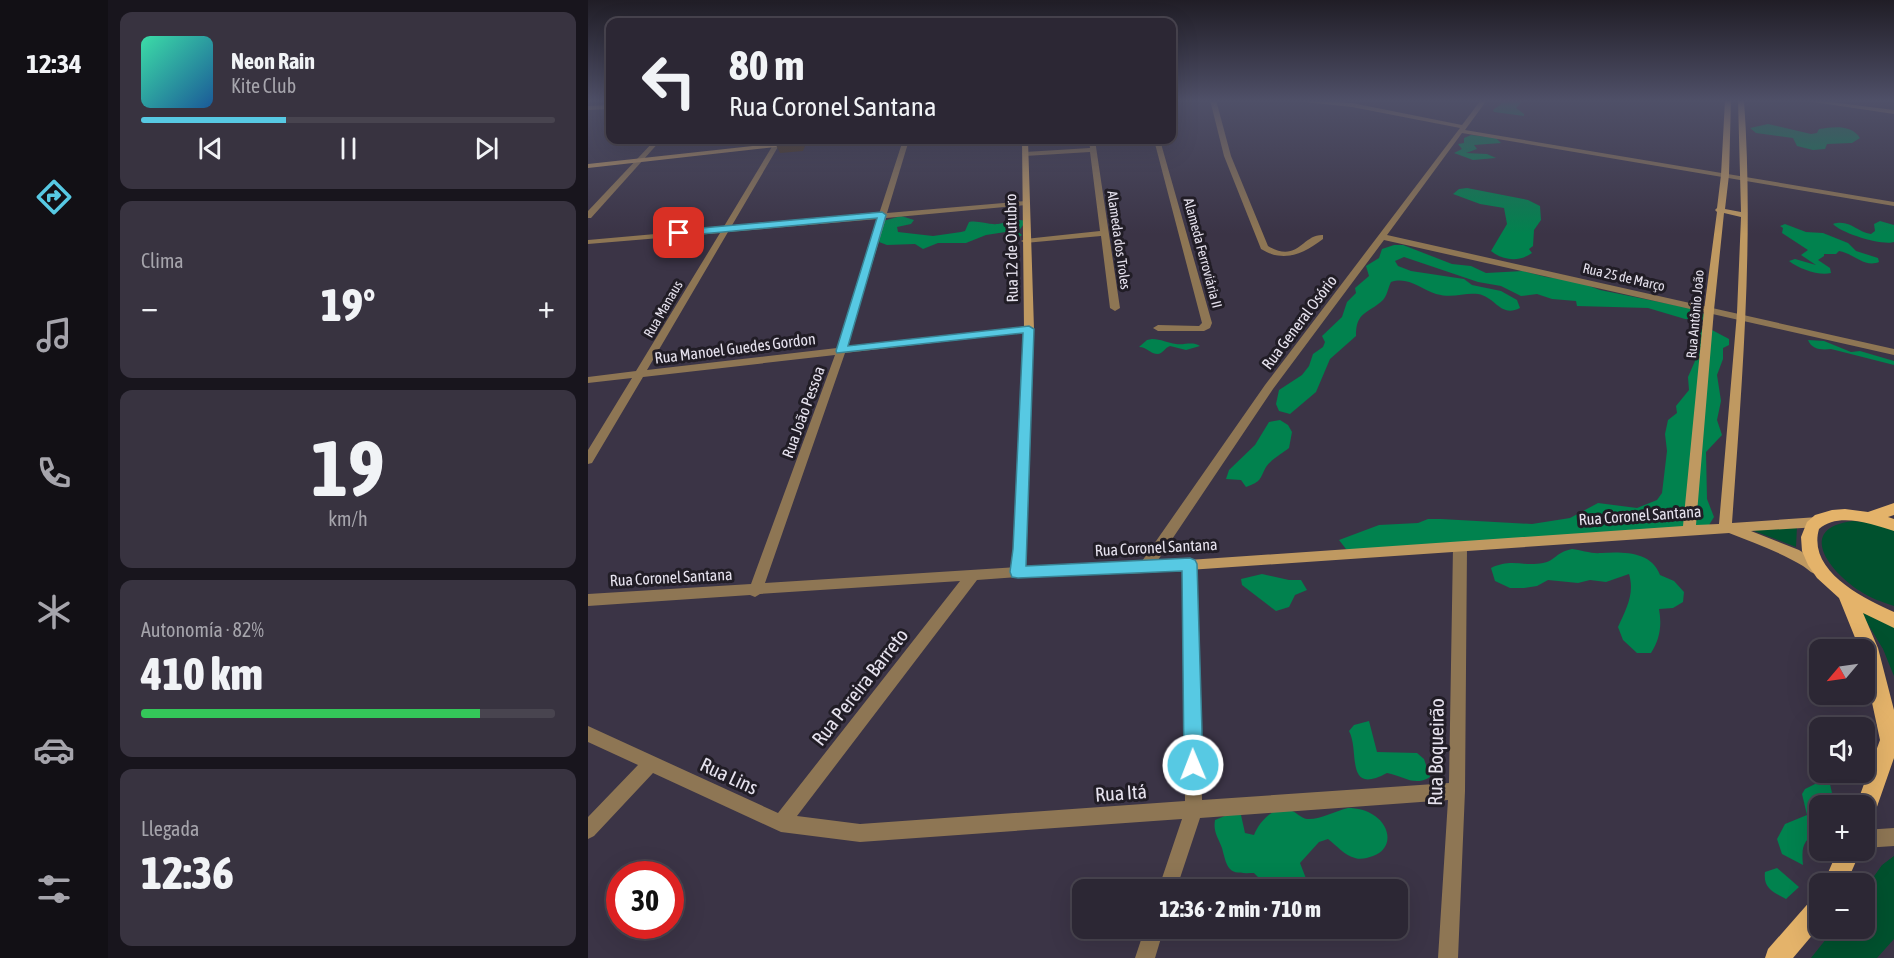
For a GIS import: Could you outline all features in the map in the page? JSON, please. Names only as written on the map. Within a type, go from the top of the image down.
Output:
[{"type":"main road","points":[[588,166],[756,145]]},
{"type":"main road","name":"Rua 12 de Outubro","points":[[1018,572],[1021,549],[1029,329],[1025,241],[1025,145]]},
{"type":"main road","name":"Rua Antônio João","points":[[1689,530],[1726,145]]},
{"type":"main road","points":[[1725,526],[1741,316],[1746,179],[1745,145]]},
{"type":"main road","points":[[1719,210],[1745,215]]},
{"type":"main road","points":[[1872,517],[1894,508]]},
{"type":"main road","points":[[1894,525],[1872,517],[1840,514],[1818,522],[1809,532],[1808,547],[1821,571],[1846,595],[1894,620]]},
{"type":"main road","name":"Rua Coronel Santana","points":[[1018,572],[1145,568],[1460,547],[1725,526],[1818,522]]},
{"type":"main road","name":"Rua Coronel Santana","points":[[1725,526],[1794,554],[1821,571]]},
{"type":"main road","points":[[1846,595],[1869,648],[1892,735],[1870,795]]},
{"type":"main road","points":[[1778,958],[1809,920]]},
{"type":"street","points":[[588,216],[654,145]]},
{"type":"street","name":"Rua Manaus","points":[[588,460],[775,145]]},
{"type":"street","name":"Rua João Pessoa","points":[[755,591],[841,351],[904,145]]},
{"type":"street","name":"Alameda dos Troles","points":[[1092,145],[1115,308]]},
{"type":"street","name":"Alameda Ferroviária II","points":[[1158,145],[1208,323],[1201,329],[1158,328]]},
{"type":"street","points":[[1223,145],[1264,247],[1272,251],[1292,254],[1302,251],[1320,237]]},
{"type":"street","name":"Rua General Osório","points":[[1145,568],[1269,387],[1451,145]]},
{"type":"street","points":[[1552,145],[1894,204]]},
{"type":"street","points":[[1025,154],[1093,150]]},
{"type":"street","points":[[588,242],[1026,202]]},
{"type":"street","points":[[588,205],[599,204]]},
{"type":"street","points":[[1025,241],[1104,233]]},
{"type":"street","name":"Rua 25 de Março","points":[[1383,237],[1894,352]]},
{"type":"street","name":"Rua Manoel Guedes Gordon","points":[[588,380],[1029,329]]},
{"type":"street","name":"Rua Boqueirão","points":[[1448,958],[1457,790],[1460,547]]},
{"type":"street","points":[[1171,879],[1194,809],[1190,564]]},
{"type":"street","name":"Rua Coronel Santana","points":[[588,600],[755,591],[1018,572]]},
{"type":"street","name":"Rua Pereira Barreto","points":[[781,823],[972,576]]},
{"type":"street","name":"Rua Lins","points":[[588,734],[781,823],[860,833]]},
{"type":"street","points":[[588,830],[651,763]]},
{"type":"street","name":"Rua Itá","points":[[860,833],[1457,790]]},
{"type":"street","points":[[1875,838],[1894,837]]},
{"type":"street","points":[[1145,958],[1151,939]]},
{"type":"green space","points":[[1459,145],[1478,145],[1474,145],[1477,149],[1466,153],[1487,154],[1496,158],[1473,160],[1454,153],[1462,149]]},
{"type":"green space","points":[[1827,145],[1825,149],[1813,150],[1797,146]]},
{"type":"green space","points":[[1467,188],[1528,200],[1540,206],[1541,220],[1534,230],[1533,246],[1529,249],[1532,253],[1522,258],[1512,259],[1501,257],[1491,251],[1507,224],[1504,208],[1480,204],[1453,194],[1459,189]]},
{"type":"green space","points":[[901,216],[914,220],[911,224],[897,227],[898,232],[933,236],[965,231],[969,222],[998,224],[1015,220],[1026,221],[1018,232],[1022,235],[1019,237],[1012,235],[1012,231],[986,235],[966,243],[938,243],[923,249],[915,244],[887,245],[879,242],[883,221]]},
{"type":"green space","points":[[1880,221],[1894,225],[1894,242],[1862,238],[1837,228],[1833,224],[1849,224],[1871,234],[1875,231],[1874,224]]},
{"type":"green space","points":[[1785,224],[1806,232],[1823,233],[1848,243],[1856,251],[1878,258],[1879,262],[1863,262],[1839,251],[1836,254],[1824,254],[1818,260],[1830,268],[1831,273],[1821,274],[1804,269],[1789,261],[1795,259],[1816,265],[1801,255],[1808,250],[1782,233],[1783,228],[1780,226]]},
{"type":"green space","points":[[1403,245],[1452,264],[1471,266],[1486,273],[1523,271],[1576,281],[1600,290],[1694,309],[1707,316],[1706,320],[1685,319],[1648,308],[1577,306],[1576,301],[1552,299],[1537,294],[1521,296],[1501,286],[1478,282],[1404,257],[1395,261],[1398,266],[1411,271],[1464,279],[1472,285],[1501,291],[1517,300],[1520,308],[1503,309],[1478,294],[1442,295],[1409,282],[1391,282],[1383,300],[1361,317],[1356,336],[1330,359],[1316,392],[1290,414],[1279,411],[1276,404],[1279,390],[1302,375],[1309,366],[1313,354],[1323,347],[1325,342],[1322,336],[1342,317],[1347,302],[1356,293],[1355,288],[1369,276],[1366,266],[1379,258],[1382,249]]},
{"type":"green space","points":[[1701,329],[1712,330],[1729,339],[1729,345],[1723,348],[1723,359],[1717,375],[1721,401],[1717,420],[1722,435],[1706,452],[1707,499],[1714,517],[1709,525],[1629,531],[1602,536],[1360,550],[1346,549],[1339,540],[1379,525],[1418,523],[1428,519],[1532,524],[1570,518],[1598,503],[1637,508],[1657,500],[1662,493],[1667,451],[1665,434],[1668,420],[1677,413],[1676,406],[1689,390],[1688,377],[1695,361],[1692,339],[1694,332]]},
{"type":"green space","points":[[1152,339],[1176,344],[1192,343],[1200,346],[1186,350],[1170,346],[1158,354],[1139,347]]},
{"type":"green space","points":[[1808,340],[1824,341],[1851,352],[1860,351],[1894,361],[1894,365],[1831,349],[1818,349]]},
{"type":"green space","points":[[1280,420],[1288,425],[1292,432],[1289,448],[1268,464],[1255,483],[1246,487],[1241,480],[1226,479],[1229,470],[1255,445],[1269,422]]},
{"type":"green space","points":[[1853,521],[1872,523],[1894,530],[1894,606],[1868,596],[1849,583],[1829,562],[1824,552],[1822,541],[1825,532],[1835,525]]},
{"type":"green space","points":[[1797,526],[1796,547],[1749,529]]},
{"type":"green space","points":[[1572,549],[1594,553],[1627,553],[1643,557],[1656,567],[1660,575],[1674,581],[1684,592],[1683,602],[1673,608],[1659,609],[1660,632],[1651,653],[1637,653],[1623,640],[1618,627],[1630,595],[1629,574],[1606,582],[1590,580],[1578,583],[1548,580],[1537,586],[1524,588],[1510,588],[1495,581],[1491,568],[1498,565],[1543,563]]},
{"type":"green space","points":[[1262,574],[1289,580],[1301,580],[1307,590],[1295,595],[1289,607],[1276,611],[1242,585],[1241,579]]},
{"type":"green space","points":[[1860,611],[1894,625],[1894,676],[1883,649]]},
{"type":"green space","points":[[1369,721],[1377,752],[1417,753],[1424,759],[1430,777],[1414,781],[1387,773],[1373,779],[1364,779],[1359,775],[1349,731],[1354,725]]},
{"type":"green space","points":[[1817,783],[1830,783],[1832,793],[1809,795],[1809,838],[1803,852],[1803,865],[1782,854],[1777,839],[1785,824],[1807,815],[1802,794],[1805,789]]},
{"type":"green space","points":[[1348,808],[1365,811],[1372,814],[1384,826],[1387,832],[1387,843],[1379,853],[1360,859],[1351,857],[1328,839],[1319,842],[1300,863],[1306,879],[1260,879],[1254,873],[1239,873],[1230,870],[1215,828],[1215,820],[1232,813],[1241,815],[1245,833],[1254,835],[1263,820],[1278,810],[1290,810],[1305,818],[1322,817]]},
{"type":"green space","points":[[1894,856],[1894,939],[1877,958],[1811,958],[1826,939],[1875,939],[1875,875],[1882,865]]},
{"type":"green space","points":[[1777,868],[1799,887],[1786,899],[1767,886],[1765,872]]},
{"type":"route","points":[[679,233],[882,215],[841,351],[1029,329],[1021,549],[1018,572],[1056,569],[1145,568],[1190,564],[1193,765]]}]
